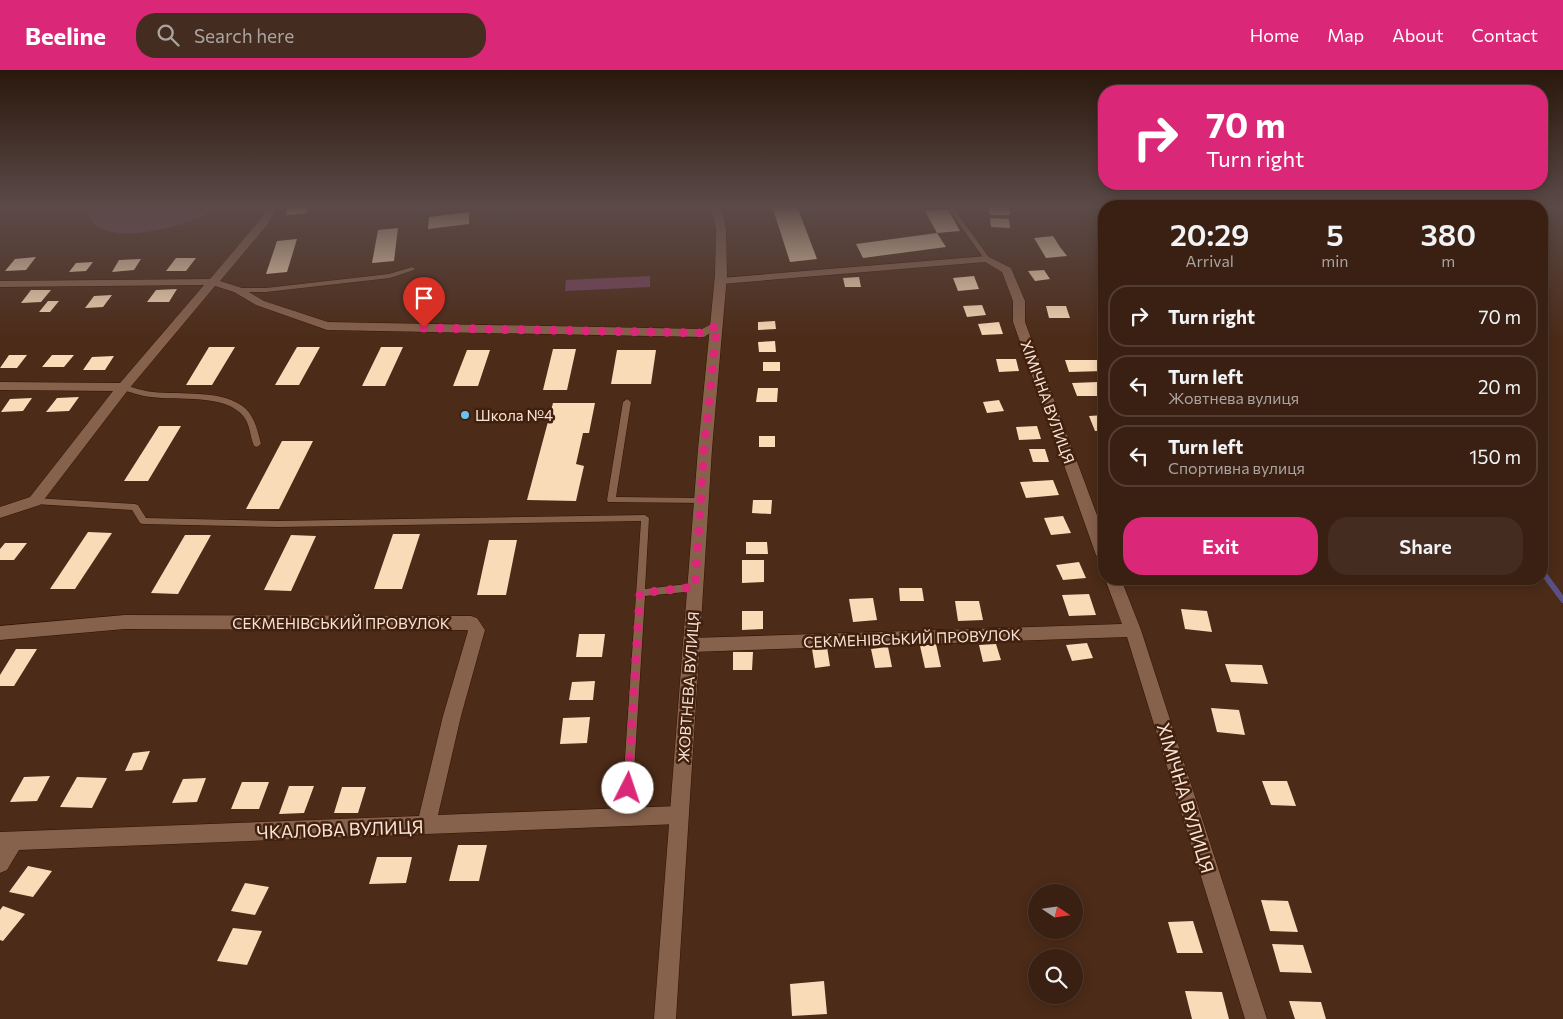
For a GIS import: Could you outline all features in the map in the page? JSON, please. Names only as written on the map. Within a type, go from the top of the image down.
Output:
[{"type":"street","points":[[0,513],[35,501],[123,387],[240,250]]},
{"type":"street","name":"ЖОВТНЕВА ВУЛИЦЯ","points":[[665,1019],[701,501],[721,281],[720,250]]},
{"type":"street","points":[[721,281],[987,259]]},
{"type":"street","name":"ХІМІЧНА ВУЛИЦЯ","points":[[987,259],[1007,270],[1019,301],[1019,322],[1098,539]]},
{"type":"street","points":[[0,284],[213,282],[238,290],[260,304],[326,326],[704,333],[717,325]]},
{"type":"street","points":[[0,386],[123,387]]},
{"type":"street","name":"ХІМІЧНА ВУЛИЦЯ","points":[[1115,585],[1133,630],[1256,1019]]},
{"type":"street","name":"СЕКМЕНІВСЬКИЙ ПРОВУЛОК","points":[[0,633],[125,622],[471,623],[477,630],[452,716],[426,826]]},
{"type":"street","name":"СЕКМЕНІВСЬКИЙ ПРОВУЛОК","points":[[691,645],[1133,630]]},
{"type":"street","name":"ЧКАЛОВА ВУЛИЦЯ","points":[[7,841],[679,815]]},
{"type":"street","points":[[0,863],[7,841]]},
{"type":"lane","points":[[981,250],[987,259]]},
{"type":"lane","points":[[238,290],[266,290],[390,276],[412,269]]},
{"type":"lane","points":[[123,387],[150,395],[205,398],[229,403],[241,410],[250,420],[256,444]]},
{"type":"lane","points":[[627,402],[611,500],[701,501]]},
{"type":"lane","points":[[35,501],[135,507],[143,521],[278,524],[645,518],[628,788]]},
{"type":"lane","points":[[640,593],[695,587]]},
{"type":"shaded area","points":[[650,276],[650,287],[565,291],[566,280]]},
{"type":"building","points":[[274,250],[294,250],[287,272],[266,274]]},
{"type":"building","points":[[374,250],[395,250],[394,261],[372,263]]},
{"type":"building","points":[[786,250],[814,250],[817,259],[790,262]]},
{"type":"building","points":[[859,250],[921,250],[863,258]]},
{"type":"building","points":[[1041,250],[1063,250],[1067,256],[1046,258]]},
{"type":"building","points":[[36,257],[26,270],[5,271],[15,259]]},
{"type":"building","points":[[176,258],[196,258],[186,271],[166,271]]},
{"type":"building","points":[[141,259],[134,270],[112,272],[119,260]]},
{"type":"building","points":[[93,262],[86,271],[69,272],[76,263]]},
{"type":"building","points":[[1044,270],[1050,279],[1035,281],[1028,271]]},
{"type":"building","points":[[974,276],[979,289],[958,291],[953,278]]},
{"type":"building","points":[[859,277],[861,287],[845,287],[843,278]]},
{"type":"building","points":[[177,289],[169,302],[147,302],[156,290]]},
{"type":"building","points":[[31,290],[51,290],[41,302],[21,303]]},
{"type":"building","points":[[112,295],[103,307],[85,308],[94,296]]},
{"type":"building","points":[[48,301],[59,301],[50,312],[39,312]]},
{"type":"building","points":[[982,305],[986,315],[967,317],[963,306]]},
{"type":"building","points":[[1046,306],[1066,306],[1070,318],[1049,318]]},
{"type":"building","points":[[775,321],[776,329],[758,330],[758,322]]},
{"type":"building","points":[[999,322],[1003,334],[982,335],[978,324]]},
{"type":"building","points":[[775,341],[776,352],[759,352],[758,342]]},
{"type":"building","points":[[209,347],[235,347],[212,385],[186,385]]},
{"type":"building","points":[[297,347],[320,347],[299,385],[275,385]]},
{"type":"building","points":[[381,347],[403,347],[385,386],[362,386]]},
{"type":"building","points":[[553,349],[576,349],[567,390],[543,390]]},
{"type":"building","points":[[467,350],[490,350],[478,386],[453,386]]},
{"type":"building","points":[[617,350],[656,350],[651,384],[611,384]]},
{"type":"building","points":[[9,355],[27,355],[17,368],[0,368]]},
{"type":"building","points":[[52,355],[74,355],[64,367],[42,367]]},
{"type":"building","points":[[114,356],[105,370],[83,370],[92,357]]},
{"type":"building","points":[[996,359],[1016,359],[1019,371],[999,372]]},
{"type":"building","points":[[1065,360],[1098,360],[1098,371],[1069,372]]},
{"type":"building","points":[[763,362],[780,362],[780,371],[763,371]]},
{"type":"building","points":[[1098,382],[1098,396],[1077,396],[1072,383]]},
{"type":"building","points":[[758,388],[778,388],[777,402],[756,402]]},
{"type":"building","points":[[79,397],[69,411],[46,412],[57,398]]},
{"type":"building","points":[[32,398],[23,411],[1,412],[10,399]]},
{"type":"building","points":[[999,400],[1004,411],[987,413],[983,402]]},
{"type":"building","points":[[553,403],[595,403],[589,433],[583,433],[576,464],[584,466],[576,501],[527,500]]},
{"type":"building","points":[[1098,415],[1098,431],[1095,431],[1089,416]]},
{"type":"building","points":[[159,426],[181,426],[148,481],[124,481]]},
{"type":"building","points":[[1037,426],[1041,439],[1019,440],[1016,427]]},
{"type":"building","points":[[759,436],[775,436],[775,447],[759,447]]},
{"type":"building","points":[[282,441],[313,441],[279,509],[246,509]]},
{"type":"building","points":[[1029,449],[1045,449],[1049,462],[1033,462]]},
{"type":"building","points":[[1053,480],[1059,495],[1026,498],[1020,482]]},
{"type":"building","points":[[753,500],[772,500],[771,514],[752,513]]},
{"type":"building","points":[[1063,516],[1071,533],[1051,535],[1044,518]]},
{"type":"building","points":[[88,532],[112,533],[75,589],[50,589]]},
{"type":"building","points":[[393,534],[420,534],[402,589],[374,589]]},
{"type":"building","points":[[185,535],[211,535],[178,594],[151,593]]},
{"type":"building","points":[[291,535],[316,536],[291,591],[264,590]]},
{"type":"building","points":[[489,540],[517,540],[506,595],[477,595]]},
{"type":"building","points":[[746,542],[767,542],[768,554],[746,554]]},
{"type":"building","points":[[5,543],[27,543],[14,560],[0,560],[0,549]]},
{"type":"building","points":[[742,560],[764,560],[764,582],[742,583]]},
{"type":"building","points":[[1079,562],[1086,578],[1063,580],[1056,565]]},
{"type":"building","points":[[899,588],[922,588],[924,601],[900,601]]},
{"type":"building","points":[[1089,594],[1096,615],[1069,616],[1062,595]]},
{"type":"building","points":[[873,598],[877,620],[853,622],[849,599]]},
{"type":"building","points":[[955,601],[979,601],[983,620],[958,621]]},
{"type":"building","points":[[1181,609],[1207,611],[1212,632],[1185,629]]},
{"type":"building","points":[[742,611],[763,611],[763,629],[742,630]]},
{"type":"building","points":[[579,634],[605,634],[602,657],[576,657]]},
{"type":"building","points":[[1087,643],[1093,658],[1072,661],[1066,645]]},
{"type":"building","points":[[936,644],[941,667],[925,668],[920,646]]},
{"type":"building","points":[[996,644],[1001,660],[983,662],[979,645]]},
{"type":"building","points":[[827,647],[830,666],[815,668],[812,649]]},
{"type":"building","points":[[888,647],[892,667],[875,668],[871,649]]},
{"type":"building","points":[[16,649],[37,649],[14,686],[0,686],[0,675]]},
{"type":"building","points":[[733,652],[753,652],[752,670],[733,670]]},
{"type":"building","points":[[1225,664],[1262,665],[1268,684],[1231,682]]},
{"type":"building","points":[[595,681],[593,700],[569,700],[572,682]]},
{"type":"building","points":[[1211,708],[1239,710],[1245,735],[1217,732]]},
{"type":"building","points":[[590,717],[587,743],[560,744],[563,718]]},
{"type":"building","points":[[150,751],[142,770],[125,771],[133,753]]},
{"type":"building","points":[[50,776],[37,801],[10,802],[24,777]]},
{"type":"building","points":[[77,777],[107,778],[92,808],[60,807]]},
{"type":"building","points":[[206,778],[197,802],[172,803],[183,779]]},
{"type":"building","points":[[1262,781],[1287,781],[1296,806],[1271,805]]},
{"type":"building","points":[[242,782],[269,782],[259,809],[231,809]]},
{"type":"building","points":[[289,786],[314,786],[304,813],[279,814]]},
{"type":"building","points":[[342,787],[366,787],[358,813],[334,813]]},
{"type":"building","points":[[458,845],[487,845],[479,881],[449,881]]},
{"type":"building","points":[[377,857],[412,857],[406,883],[369,884]]},
{"type":"building","points":[[28,866],[52,871],[33,897],[9,892]]},
{"type":"building","points":[[245,883],[269,887],[255,915],[231,911]]},
{"type":"building","points":[[1261,900],[1288,901],[1298,932],[1270,931]]},
{"type":"building","points":[[3,906],[25,914],[3,941],[0,940],[0,910]]},
{"type":"building","points":[[1193,921],[1203,953],[1177,953],[1168,922]]},
{"type":"building","points":[[233,928],[262,931],[247,965],[217,961]]},
{"type":"building","points":[[1272,944],[1303,945],[1312,973],[1280,972]]},
{"type":"building","points":[[824,981],[827,1014],[792,1016],[790,984]]},
{"type":"building","points":[[1185,991],[1222,992],[1229,1019],[1192,1019]]},
{"type":"building","points":[[1289,1001],[1321,1002],[1326,1019],[1295,1019]]},
{"type":"waterway","points":[[1548,580],[1563,600]]},
{"type":"place","name":"Школа №4","points":[[465,415]]},
{"type":"route","points":[[424,328],[704,333],[717,325],[704,450],[695,587],[640,593],[628,788]]}]
